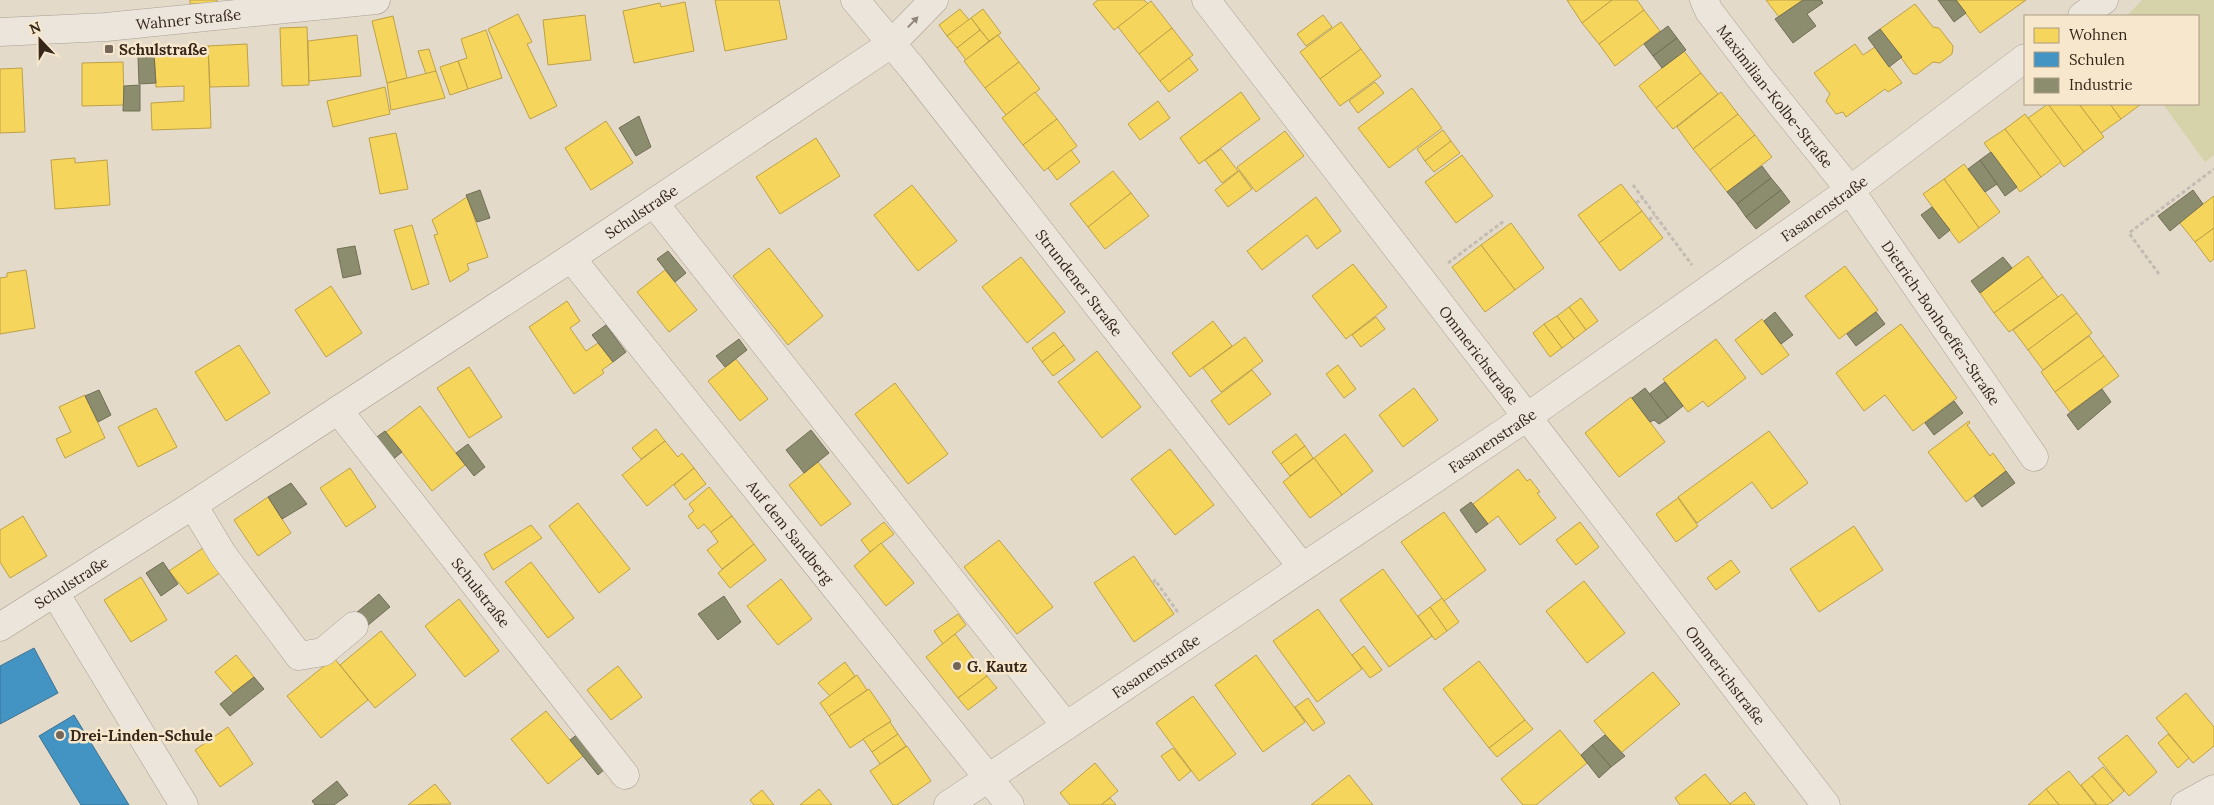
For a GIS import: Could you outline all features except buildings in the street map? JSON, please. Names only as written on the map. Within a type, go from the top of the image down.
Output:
[{"type":"street","name":"Wahner Straße","points":[[0,32],[106,27],[376,0]]},
{"type":"street","name":"Strundener Straße","points":[[855,0],[912,68],[1302,567]]},
{"type":"street","name":"Schulstraße","points":[[0,627],[193,505],[571,258],[891,44],[934,0]]},
{"type":"street","name":"Ommerichstraße","points":[[1206,0],[1826,805]]},
{"type":"street","name":"Maximilian-Kolbe-Straße","points":[[1704,0],[1709,11],[1760,78],[1850,190]]},
{"type":"street","points":[[2083,15],[2104,0]]},
{"type":"street","name":"Fasanenstraße","points":[[948,805],[1527,417],[1850,190],[2024,59]]},
{"type":"street","name":"Dietrich-Bonhoeffer-Straße","points":[[1850,190],[2034,457]]},
{"type":"street","points":[[654,203],[1066,726]]},
{"type":"street","name":"Auf dem Sandberg","points":[[571,258],[1010,805]]},
{"type":"street","name":"Schulstraße","points":[[338,410],[625,774]]},
{"type":"street","points":[[193,505],[223,554],[299,656],[323,652],[354,626]]},
{"type":"street","points":[[55,594],[184,805]]},
{"type":"street","points":[[2185,805],[2214,789]]},
{"type":"path","points":[[2159,274],[2129,234],[2214,170]]},
{"type":"path","points":[[1633,185],[1709,289]]},
{"type":"path","points":[[1636,203],[1643,198]]},
{"type":"path","points":[[1649,220],[1655,215]]},
{"type":"path","points":[[1423,282],[1504,220]]},
{"type":"path","points":[[1486,234],[1490,238]]},
{"type":"path","points":[[1469,246],[1473,252]]},
{"type":"path","points":[[1153,583],[1156,580],[1195,638]]},
{"type":"shaded area","points":[[2142,0],[2214,0],[2214,155],[2205,162],[2164,105],[2199,105],[2199,15],[2128,15]]},
{"type":"place","name":"Schulstraße","points":[[109,49]]},
{"type":"place","name":"G. Kautz","points":[[957,666]]},
{"type":"place","name":"Drei-Linden-Schule","points":[[60,735]]}]
